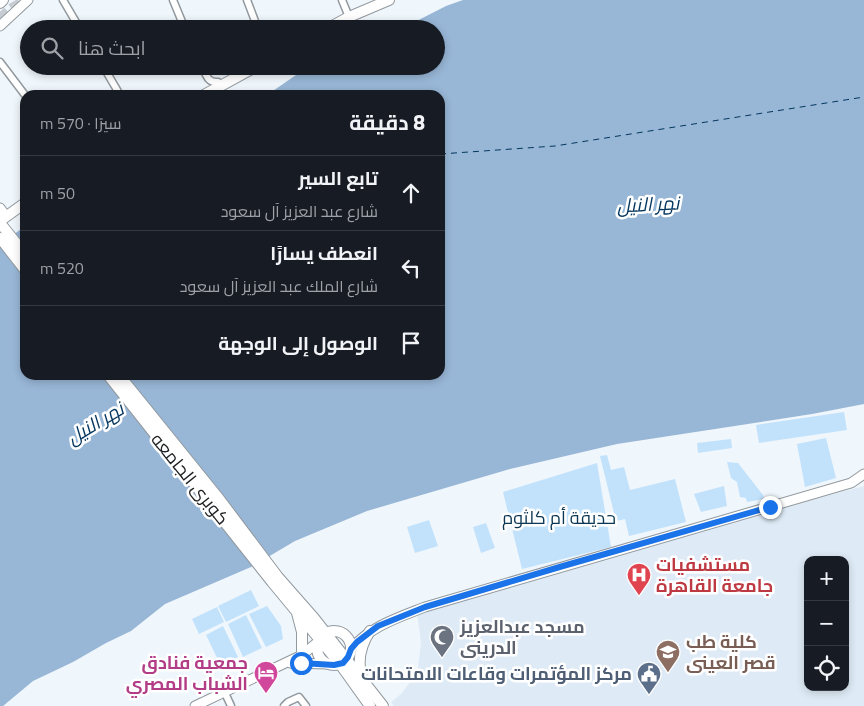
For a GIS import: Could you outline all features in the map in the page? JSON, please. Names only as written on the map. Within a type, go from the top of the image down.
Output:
[{"type":"main road","points":[[0,3],[3,0]]},
{"type":"main road","points":[[0,26],[28,0]]},
{"type":"main road","points":[[344,20],[389,0]]},
{"type":"main road","points":[[214,90],[241,75]]},
{"type":"main road","points":[[20,206],[2,217],[20,246]]},
{"type":"main road","points":[[0,238],[20,264]]},
{"type":"main road","name":"كوبرى الجامعه","points":[[112,380],[275,580]]},
{"type":"main road","name":"كوبرى الجامعه","points":[[123,380],[220,500],[275,580]]},
{"type":"main road","points":[[851,483],[864,474]]},
{"type":"main road","points":[[343,662],[351,649],[370,631],[387,622],[446,600],[864,480]]},
{"type":"main road","points":[[275,580],[296,610],[343,662],[364,682],[383,706]]},
{"type":"main road","points":[[275,580],[322,638]]},
{"type":"main road","points":[[296,610],[302,632],[302,656]]},
{"type":"main road","points":[[195,706],[302,656],[322,638],[336,631],[348,639],[351,649]]},
{"type":"main road","points":[[364,682],[360,670],[360,658],[362,646],[370,631]]},
{"type":"main road","points":[[322,638],[317,648],[322,660],[328,664]]},
{"type":"main road","points":[[287,663],[328,664],[343,662]]},
{"type":"main road","points":[[343,662],[370,706]]},
{"type":"street","points":[[63,0],[75,20]]},
{"type":"street","points":[[173,0],[181,20]]},
{"type":"street","points":[[247,0],[255,20]]},
{"type":"street","points":[[342,0],[349,17]]},
{"type":"street","points":[[0,62],[21,90]]},
{"type":"street","points":[[108,75],[117,90]]},
{"type":"street","points":[[206,75],[208,80],[218,82],[218,88]]},
{"type":"street","points":[[225,692],[231,706]]},
{"type":"street","points":[[284,706],[298,698],[306,706]]},
{"type":"shaded area","name":"مستشفيات جامعة القاهرة","points":[[864,486],[864,706],[394,706],[391,702],[401,694],[411,681],[418,667],[421,643],[417,612],[721,524]]},
{"type":"green space","points":[[844,412],[847,430],[759,443],[756,425]]},
{"type":"green space","points":[[826,438],[836,478],[805,487],[797,444]]},
{"type":"green space","points":[[731,439],[732,448],[698,453],[697,443]]},
{"type":"green space","points":[[607,455],[611,470],[624,467],[630,490],[675,479],[686,522],[629,536],[625,519],[616,521],[600,456]]},
{"type":"green space","points":[[727,462],[738,463],[763,495],[764,499],[747,502],[746,498],[740,497],[737,482],[731,478]]},
{"type":"green space","name":"حديقة أم كلثوم","points":[[597,463],[611,547],[522,569],[503,492]]},
{"type":"green space","points":[[724,486],[727,506],[701,512],[694,494]]},
{"type":"green space","points":[[429,520],[438,546],[415,553],[407,527]]},
{"type":"green space","points":[[486,523],[495,548],[481,553],[473,527]]},
{"type":"green space","points":[[251,590],[259,606],[226,622],[218,606]]},
{"type":"green space","points":[[267,606],[281,626],[283,639],[266,647],[249,614]]},
{"type":"green space","points":[[217,607],[224,622],[199,634],[192,619]]},
{"type":"green space","points":[[246,615],[262,648],[243,657],[228,624]]},
{"type":"green space","points":[[223,626],[238,657],[221,666],[206,635]]},
{"type":"water","name":"نهر النيل","points":[[463,0],[864,0],[864,404],[812,414],[617,444],[510,469],[367,511],[295,541],[251,567],[165,604],[131,631],[33,681],[3,706],[0,706],[0,245],[20,230],[20,380],[445,380],[445,90],[274,90],[296,75],[445,75],[445,20],[419,20],[446,6]]},
{"type":"ferry route","points":[[445,154],[555,146],[864,97]]},
{"type":"tunnel","points":[[0,18],[26,0]]},
{"type":"place","name":"مستشفيات جامعة القاهرة","points":[[639,596]]},
{"type":"place","name":"مسجد عبدالعزيز الدرينى","points":[[442,658]]},
{"type":"place","name":"كلية طب قصر العينى","points":[[668,673]]},
{"type":"place","name":"جمعية فنادق الشباب المصري","points":[[266,694]]},
{"type":"place","name":"مركز المؤتمرات وقاعات الامتحانات","points":[[649,695]]},
{"type":"route","points":[[301,663],[334,665],[343,663],[357,642],[378,626],[446,600],[770,507]]}]
